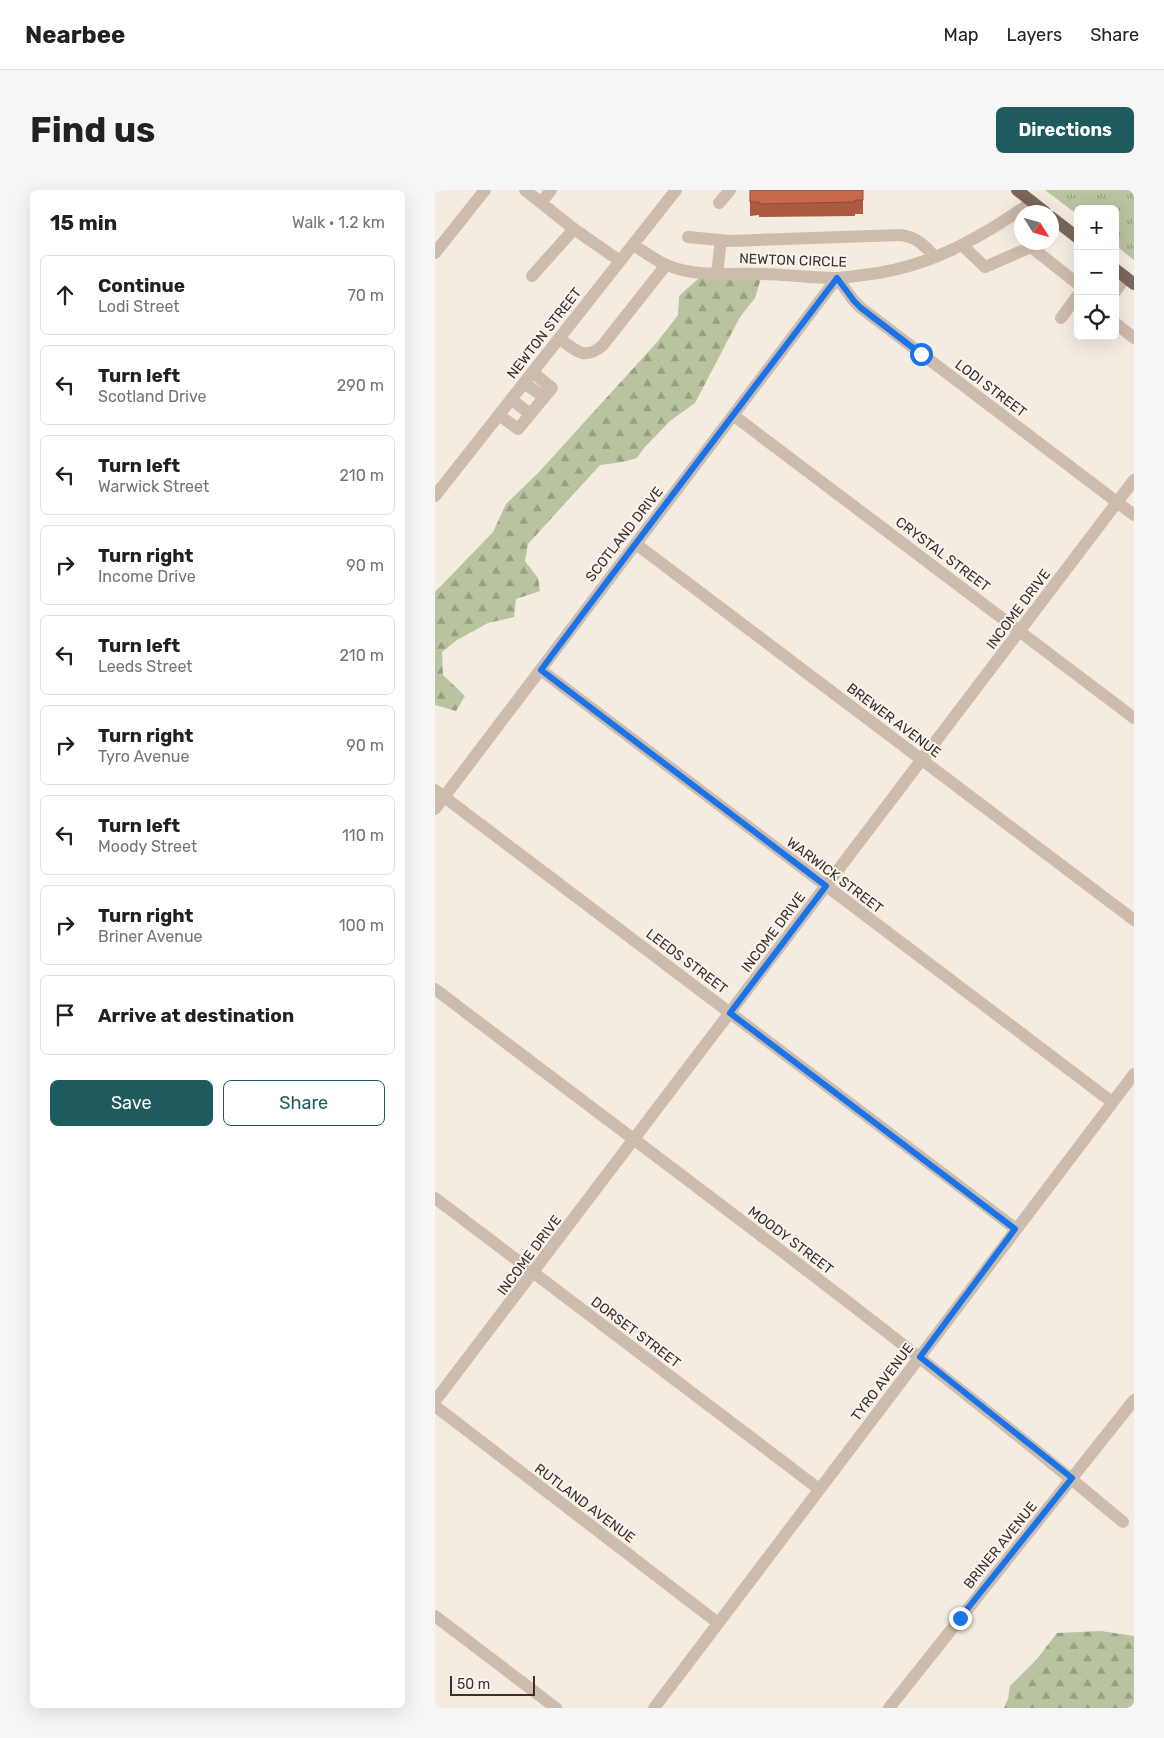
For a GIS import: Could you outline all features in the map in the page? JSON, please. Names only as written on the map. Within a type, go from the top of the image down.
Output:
[{"type":"main road","points":[[1017,190],[1036,205]]},
{"type":"main road","points":[[1059,223],[1074,235]]},
{"type":"main road","points":[[1119,272],[1130,281]]},
{"type":"street","points":[[435,254],[485,190]]},
{"type":"street","points":[[525,190],[574,229],[620,261]]},
{"type":"street","points":[[541,202],[551,190]]},
{"type":"street","name":"NEWTON STREET","points":[[435,496],[676,190]]},
{"type":"street","points":[[719,203],[730,190]]},
{"type":"street","name":"NEWTON CIRCLE","points":[[633,244],[666,265],[679,269],[717,273],[787,274],[837,278],[894,271],[935,257],[963,246],[996,227],[1032,202]]},
{"type":"street","points":[[532,276],[574,229]]},
{"type":"street","points":[[688,237],[721,240],[900,235],[917,239],[935,257]]},
{"type":"street","points":[[717,273],[721,240]]},
{"type":"street","points":[[963,246],[985,267],[1031,246],[1074,281]]},
{"type":"street","points":[[559,338],[578,352],[589,354],[596,352],[666,265]]},
{"type":"street","name":"SCOTLAND DRIVE","points":[[435,809],[439,794],[541,670],[610,576],[837,278]]},
{"type":"street","name":"LODI STREET","points":[[837,278],[861,308],[1134,515]]},
{"type":"street","points":[[1119,289],[1130,281]]},
{"type":"street","points":[[1061,318],[1074,300]]},
{"type":"street","points":[[1119,326],[1134,338]]},
{"type":"street","points":[[499,415],[518,429],[552,388],[532,372]]},
{"type":"street","points":[[524,382],[544,397]]},
{"type":"street","points":[[511,399],[530,414]]},
{"type":"street","name":"CRYSTAL STREET","points":[[733,415],[1134,718]]},
{"type":"street","name":"INCOME DRIVE","points":[[435,1401],[1134,480]]},
{"type":"street","name":"BREWER AVENUE","points":[[636,544],[1134,920]]},
{"type":"street","name":"WARWICK STREET","points":[[541,670],[1112,1102]]},
{"type":"street","name":"LEEDS STREET","points":[[439,794],[1015,1229]]},
{"type":"street","name":"MOODY STREET","points":[[435,989],[920,1357],[1072,1478],[1123,1522]]},
{"type":"street","name":"TYRO AVENUE","points":[[654,1708],[1134,1074]]},
{"type":"street","name":"DORSET STREET","points":[[435,1198],[819,1488]]},
{"type":"street","name":"BRINER AVENUE","points":[[889,1708],[1134,1400]]},
{"type":"street","name":"RUTLAND AVENUE","points":[[435,1406],[718,1623]]},
{"type":"street","points":[[435,1616],[556,1708]]},
{"type":"green space","points":[[1045,190],[1134,190],[1134,260],[1119,248],[1119,205],[1074,205],[1074,212]]},
{"type":"green space","points":[[699,278],[761,278],[755,298],[740,317],[695,403],[670,421],[637,458],[600,465],[528,544],[525,561],[538,578],[540,591],[516,599],[514,617],[488,623],[457,640],[442,652],[443,675],[465,696],[456,711],[435,705],[435,592],[493,532],[506,504],[539,472],[658,341],[678,315],[679,296]]},
{"type":"green space","points":[[1101,1631],[1134,1636],[1134,1708],[1004,1708],[1010,1686],[1037,1659],[1057,1633]]},
{"type":"building","points":[[750,190],[863,190],[863,200],[855,200],[855,202],[759,204],[759,202],[750,202]]},
{"type":"route","points":[[921,354],[861,308],[837,278],[670,500],[610,576],[541,670],[826,886],[730,1013],[1015,1229],[920,1357],[1072,1478],[960,1618]]}]
